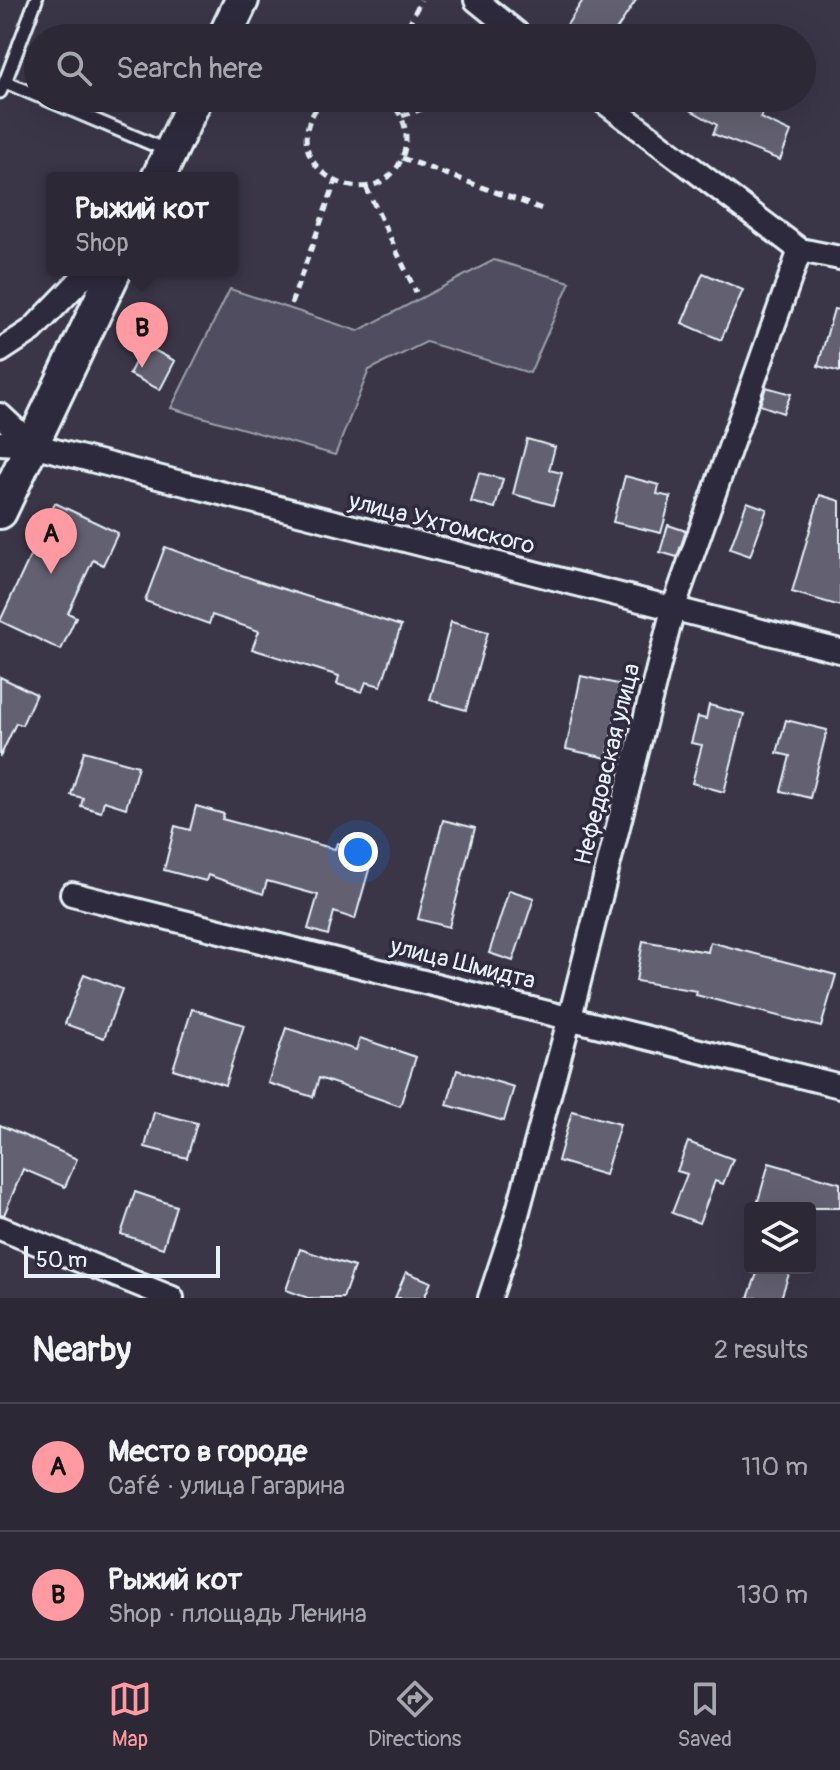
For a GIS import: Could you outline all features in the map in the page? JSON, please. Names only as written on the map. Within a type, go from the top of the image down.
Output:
[{"type":"main road","points":[[231,24],[242,0]]},
{"type":"main road","points":[[164,165],[189,112]]},
{"type":"main road","points":[[0,512],[16,444],[112,276]]},
{"type":"street","points":[[476,0],[506,24]]},
{"type":"street","points":[[618,112],[800,250],[840,258]]},
{"type":"street","name":"Нефедовская улица","points":[[490,1298],[515,1222],[570,1017],[673,609],[800,250]]},
{"type":"street","points":[[0,351],[32,330],[84,276]]},
{"type":"street","points":[[0,415],[16,444]]},
{"type":"street","name":"улица Ухтомского","points":[[16,444],[840,651]]},
{"type":"street","name":"улица Шмидта","points":[[72,894],[840,1086]]},
{"type":"street","points":[[0,1228],[172,1298]]},
{"type":"lane","points":[[27,24],[36,0]]},
{"type":"lane","points":[[24,31],[2,87],[24,93]]},
{"type":"lane","points":[[67,112],[164,165]]},
{"type":"path","points":[[409,24],[421,0]]},
{"type":"path","points":[[315,112],[309,121],[308,149],[322,174],[335,183],[366,187],[381,181],[402,158],[406,143],[399,112]]},
{"type":"path","points":[[402,116],[413,112]]},
{"type":"path","points":[[402,158],[542,209]]},
{"type":"path","points":[[291,304],[335,183]]},
{"type":"path","points":[[366,187],[416,292]]},
{"type":"shaded area","points":[[494,260],[570,282],[530,373],[426,342],[369,370],[335,455],[171,408],[230,289],[358,331]]},
{"type":"building","points":[[583,0],[636,0],[620,24],[568,24]]},
{"type":"building","points":[[694,112],[763,112],[760,118],[791,132],[780,160],[713,134],[717,125]]},
{"type":"building","points":[[703,273],[743,290],[721,340],[682,323]]},
{"type":"building","points":[[834,309],[840,310],[840,372],[818,366]]},
{"type":"building","points":[[144,345],[175,361],[160,390],[129,374]]},
{"type":"building","points":[[766,387],[791,394],[783,413],[760,405]]},
{"type":"building","points":[[527,439],[555,447],[549,470],[562,473],[553,505],[513,494]]},
{"type":"building","points":[[479,473],[503,479],[495,508],[471,502]]},
{"type":"building","points":[[625,476],[659,485],[657,494],[671,497],[661,533],[613,522]]},
{"type":"building","points":[[820,495],[840,501],[840,606],[792,592]]},
{"type":"building","points":[[747,502],[767,509],[750,556],[730,549]]},
{"type":"building","points":[[55,503],[118,533],[103,565],[93,560],[68,613],[76,617],[61,650],[0,621]]},
{"type":"building","points":[[668,525],[686,531],[677,557],[660,552]]},
{"type":"building","points":[[165,547],[258,581],[401,626],[381,686],[366,682],[362,692],[337,684],[339,676],[252,649],[259,631],[212,615],[209,624],[145,601]]},
{"type":"building","points":[[451,622],[488,632],[466,710],[430,700]]},
{"type":"building","points":[[581,676],[622,685],[607,758],[566,749]]},
{"type":"building","points":[[0,677],[36,694],[22,725],[16,723],[0,757]]},
{"type":"building","points":[[709,705],[744,714],[724,792],[692,783],[702,745],[691,743],[698,717],[706,719]]},
{"type":"building","points":[[786,720],[827,730],[810,798],[781,791],[790,756],[777,753]]},
{"type":"building","points":[[84,751],[138,766],[126,808],[104,801],[101,812],[81,806],[83,798],[71,795]]},
{"type":"building","points":[[196,806],[224,814],[222,819],[335,849],[337,843],[374,852],[355,919],[334,912],[328,935],[308,929],[318,895],[267,881],[263,894],[208,875],[206,881],[164,870],[175,826],[190,830]]},
{"type":"building","points":[[443,820],[475,828],[449,927],[418,919]]},
{"type":"building","points":[[509,890],[534,898],[513,961],[489,953]]},
{"type":"building","points":[[643,941],[708,952],[710,942],[836,975],[821,1027],[696,995],[697,991],[636,981]]},
{"type":"building","points":[[84,974],[122,989],[104,1038],[65,1024]]},
{"type":"building","points":[[192,1009],[244,1025],[225,1085],[173,1069]]},
{"type":"building","points":[[286,1028],[356,1050],[360,1038],[416,1057],[400,1106],[319,1078],[313,1097],[268,1083]]},
{"type":"building","points":[[457,1070],[514,1087],[504,1121],[447,1105]]},
{"type":"building","points":[[572,1111],[620,1124],[605,1175],[558,1161]]},
{"type":"building","points":[[154,1112],[197,1123],[187,1158],[145,1147]]},
{"type":"building","points":[[0,1125],[77,1159],[65,1187],[23,1169],[4,1215],[0,1214]]},
{"type":"building","points":[[688,1142],[733,1159],[723,1184],[715,1181],[699,1223],[672,1213],[687,1174],[677,1171]]},
{"type":"building","points":[[769,1163],[840,1183],[840,1208],[816,1208],[816,1202],[758,1202]]},
{"type":"building","points":[[135,1192],[176,1206],[163,1248],[121,1234]]},
{"type":"building","points":[[300,1249],[354,1267],[343,1298],[308,1298],[286,1290]]},
{"type":"building","points":[[406,1272],[431,1282],[424,1298],[395,1298]]},
{"type":"building","points":[[757,1274],[789,1274],[781,1298],[748,1298]]},
{"type":"place","name":"Рыжий кот","points":[[142,368]]},
{"type":"place","name":"Место в городе","points":[[51,574]]}]
